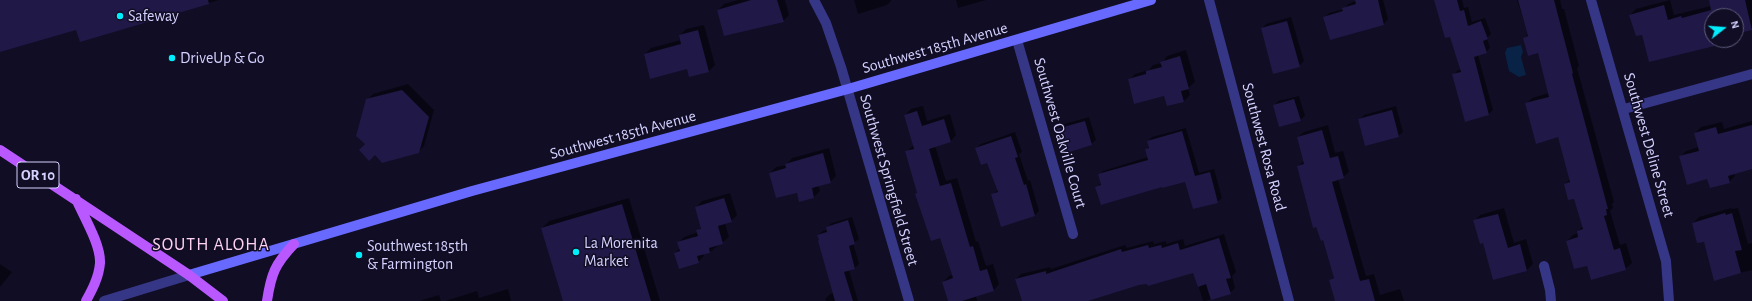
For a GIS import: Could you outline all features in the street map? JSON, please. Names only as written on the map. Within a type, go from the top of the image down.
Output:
[{"type":"main road","name":"Southwest 185th Avenue","points":[[189,275],[472,192],[848,89],[1151,0]]},
{"type":"main road","name":"OR 10","points":[[0,150],[189,275],[224,301]]},
{"type":"main road","points":[[76,199],[97,246],[100,257],[100,264],[94,287],[86,301]]},
{"type":"main road","points":[[267,301],[271,278],[276,266],[294,244]]},
{"type":"street","name":"Southwest Springfield Street","points":[[814,0],[832,37],[909,301]]},
{"type":"street","name":"Southwest Rosa Road","points":[[1209,0],[1289,301]]},
{"type":"street","name":"Southwest Deline Street","points":[[1591,0],[1624,109],[1666,261],[1669,301]]},
{"type":"street","name":"Southwest Oakville Court","points":[[1018,40],[1074,234]]},
{"type":"street","points":[[1624,109],[1752,74]]},
{"type":"street","points":[[1544,266],[1551,301]]},
{"type":"street","name":"Southwest 185th Avenue","points":[[104,301],[189,275]]},
{"type":"water","points":[[1521,45],[1523,52],[1521,57],[1526,75],[1519,77],[1509,71],[1505,53],[1507,48]]},
{"type":"building","points":[[0,0],[208,0],[209,4],[80,42],[76,30],[0,52]]},
{"type":"building","points":[[751,0],[777,0],[784,22],[724,36],[717,10]]},
{"type":"building","points":[[1355,0],[1378,0],[1384,25],[1330,40],[1323,17],[1343,11],[1342,8],[1356,4]]},
{"type":"building","points":[[1434,0],[1457,0],[1460,11],[1464,10],[1468,26],[1481,21],[1488,39],[1483,41],[1487,53],[1474,57],[1489,115],[1465,122],[1452,74],[1461,72],[1450,37],[1445,38]]},
{"type":"building","points":[[1518,0],[1554,0],[1608,209],[1606,209],[1607,215],[1604,216],[1614,250],[1620,248],[1626,270],[1591,280],[1587,266],[1574,269],[1566,241],[1578,237],[1577,231],[1583,229],[1574,199],[1568,200],[1564,184],[1570,182],[1558,137],[1536,144],[1525,103],[1549,97],[1538,53],[1528,56],[1523,38],[1528,36]]},
{"type":"building","points":[[1709,0],[1745,0],[1752,30],[1744,32],[1744,8],[1711,8]]},
{"type":"building","points":[[1664,5],[1668,20],[1681,16],[1682,18],[1704,12],[1704,48],[1706,48],[1649,62],[1642,35],[1636,36],[1629,15]]},
{"type":"building","points":[[1287,21],[1300,67],[1273,74],[1261,28]]},
{"type":"building","points":[[698,30],[709,72],[689,77],[687,69],[650,79],[644,54],[681,44],[679,35]]},
{"type":"building","points":[[1180,56],[1189,89],[1181,91],[1184,102],[1167,106],[1164,96],[1134,104],[1128,79],[1146,74],[1146,71],[1162,67],[1160,62]]},
{"type":"building","points":[[402,90],[429,117],[419,153],[382,163],[375,155],[369,161],[359,150],[365,144],[356,136],[366,99]]},
{"type":"building","points":[[1294,99],[1301,121],[1279,127],[1273,105]]},
{"type":"building","points":[[1392,110],[1399,137],[1365,146],[1358,119]]},
{"type":"building","points":[[917,111],[922,126],[944,119],[951,142],[929,149],[940,186],[951,183],[970,247],[973,246],[980,271],[987,269],[994,291],[962,301],[948,301],[942,282],[953,278],[940,238],[931,241],[915,194],[917,193],[905,151],[914,149],[904,115]]},
{"type":"building","points":[[1085,121],[1092,145],[1063,154],[1056,129]]},
{"type":"building","points":[[1752,125],[1752,169],[1728,176],[1730,183],[1710,188],[1707,179],[1687,185],[1679,156],[1699,151],[1694,133],[1716,127],[1718,134]]},
{"type":"building","points":[[1322,130],[1330,158],[1338,156],[1344,178],[1332,182],[1360,281],[1369,279],[1375,301],[1335,301],[1329,280],[1334,278],[1323,240],[1321,241],[1316,227],[1313,228],[1297,166],[1304,164],[1297,137]]},
{"type":"building","points":[[1182,131],[1195,176],[1210,172],[1218,203],[1193,209],[1185,182],[1162,187],[1101,205],[1095,187],[1101,185],[1098,174],[1148,160],[1145,149],[1149,148],[1147,141]]},
{"type":"building","points":[[1011,136],[1018,157],[1015,158],[1024,185],[1026,184],[1035,216],[1001,227],[991,194],[998,192],[987,163],[981,165],[975,148]]},
{"type":"building","points":[[823,153],[831,183],[812,188],[814,198],[799,202],[797,193],[776,198],[769,173],[786,168],[785,164]]},
{"type":"building","points":[[724,198],[732,222],[718,226],[723,244],[709,248],[710,253],[697,256],[699,263],[679,269],[674,253],[680,251],[677,242],[698,236],[696,230],[701,229],[695,207]]},
{"type":"building","points":[[622,204],[651,301],[563,301],[541,228]]},
{"type":"building","points":[[1725,213],[1726,215],[1732,213],[1742,250],[1735,251],[1741,273],[1714,281],[1704,242],[1697,243],[1692,223]]},
{"type":"building","points":[[1498,214],[1508,248],[1520,244],[1527,271],[1493,280],[1483,243],[1480,244],[1473,220]]},
{"type":"building","points":[[848,220],[855,244],[849,246],[855,269],[844,272],[853,301],[835,301],[817,235],[827,232],[826,227]]},
{"type":"building","points":[[1219,238],[1231,278],[1226,279],[1231,294],[1211,300],[1206,284],[1198,287],[1193,273],[1148,286],[1147,284],[1139,285],[1088,301],[1022,301],[1015,279],[1046,271],[1046,274],[1121,249],[1122,252],[1148,245],[1149,248],[1161,245],[1162,248],[1178,243],[1180,250]]},
{"type":"place","name":"Safeway","points":[[120,16]]},
{"type":"place","name":"DriveUp & Go","points":[[172,58]]},
{"type":"place","name":"La Morenita Market","points":[[576,252]]},
{"type":"place","name":"Southwest 185th & Farmington","points":[[359,255]]},
{"type":"district","name":"SOUTH ALOHA","points":[[211,245]]}]
